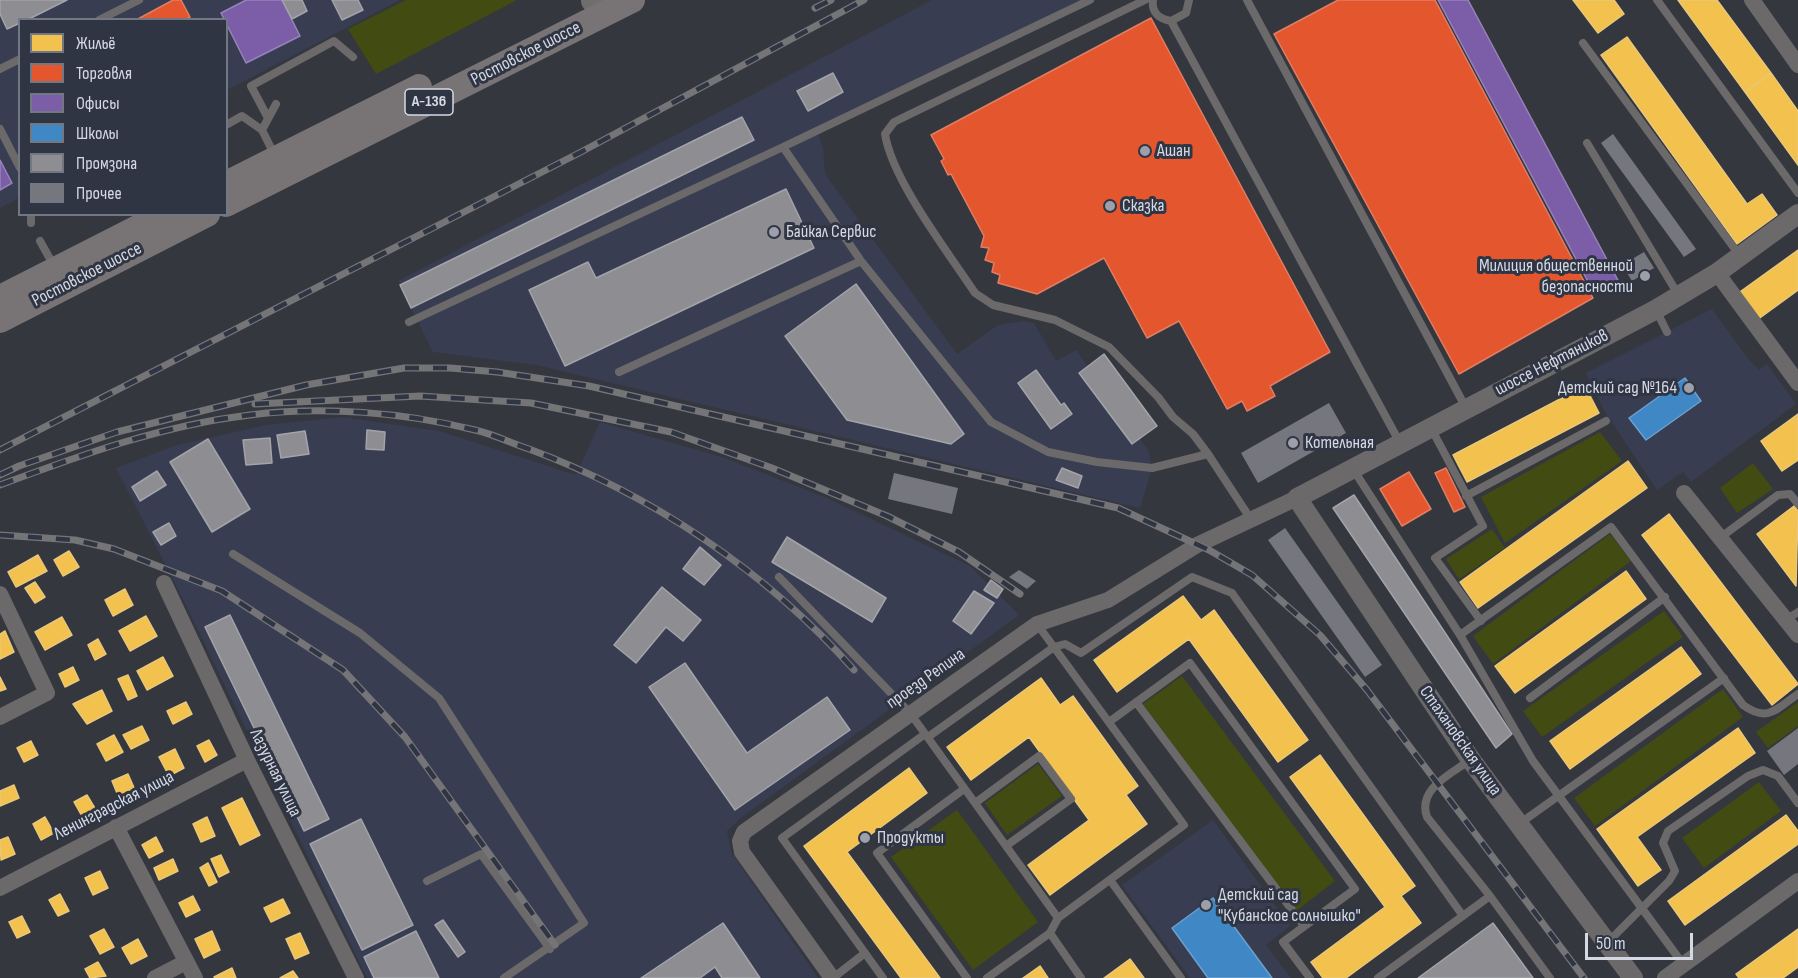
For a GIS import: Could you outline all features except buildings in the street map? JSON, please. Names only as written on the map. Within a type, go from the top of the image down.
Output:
[{"type":"main road","name":"Ростовское шоссе","points":[[228,183],[593,0]]},
{"type":"main road","name":"Ростовское шоссе","points":[[228,203],[632,0]]},
{"type":"main road","name":"Ростовское шоссе","points":[[0,320],[60,279],[162,216]]},
{"type":"main road","name":"Ростовское шоссе","points":[[0,298],[60,279],[202,216]]},
{"type":"street","points":[[1752,0],[1798,65]]},
{"type":"street","name":"шоссе Нефтяников","points":[[1297,498],[1655,310],[1717,273],[1798,214]]},
{"type":"street","points":[[1717,273],[1798,383]]},
{"type":"street","points":[[1684,493],[1720,537],[1792,616],[1798,634]]},
{"type":"street","name":"проезд Репина","points":[[833,978],[742,852],[740,841],[744,832],[757,820],[1037,624],[1108,600],[1197,544],[1297,498]]},
{"type":"street","name":"Стахановская улица","points":[[1297,498],[1471,760],[1633,978]]},
{"type":"street","name":"Лазурная улица","points":[[164,583],[247,760],[356,978]]},
{"type":"street","points":[[0,594],[47,693],[0,717]]},
{"type":"street","name":"Ленинградская улица","points":[[0,888],[247,760]]},
{"type":"street","points":[[116,827],[195,978]]},
{"type":"street","points":[[1665,978],[1798,881]]},
{"type":"street","points":[[155,978],[186,962]]},
{"type":"lane","points":[[103,18],[139,0]]},
{"type":"lane","points":[[409,322],[1090,0]]},
{"type":"lane","points":[[1145,0],[894,122],[885,134],[901,179],[975,293],[993,305],[1055,320],[1109,347],[1208,454],[1250,518]]},
{"type":"lane","points":[[1153,0],[1155,13],[1162,19],[1171,21],[1179,19],[1186,13],[1189,0]]},
{"type":"lane","points":[[1247,0],[1466,408]]},
{"type":"lane","points":[[1657,0],[1798,193]]},
{"type":"lane","points":[[1171,21],[1400,443]]},
{"type":"lane","points":[[268,118],[251,86],[334,41],[353,57]]},
{"type":"lane","points":[[1583,43],[1741,256]]},
{"type":"lane","points":[[0,69],[18,60]]},
{"type":"lane","points":[[262,130],[276,104]]},
{"type":"lane","points":[[228,124],[242,116],[262,130],[276,159]]},
{"type":"lane","points":[[0,129],[18,164]]},
{"type":"lane","points":[[1587,142],[1679,296]]},
{"type":"lane","points":[[783,147],[861,261],[991,422],[1048,452],[1097,462],[1152,468],[1208,454]]},
{"type":"lane","points":[[40,241],[60,279]]},
{"type":"lane","points":[[619,372],[861,261]]},
{"type":"lane","points":[[1655,310],[1668,332]]},
{"type":"lane","points":[[1466,496],[1606,421]]},
{"type":"lane","points":[[1430,427],[1443,445],[1482,526],[1435,558],[1481,621]]},
{"type":"lane","points":[[1352,468],[1460,635],[1533,761],[1683,964]]},
{"type":"lane","points":[[1720,537],[1778,495],[1790,494],[1798,504]]},
{"type":"lane","points":[[1460,635],[1611,526],[1743,705],[1756,714],[1770,714],[1798,694]]},
{"type":"lane","points":[[233,554],[360,633],[439,698],[584,923],[550,949],[504,978]]},
{"type":"lane","points":[[779,577],[910,713],[1058,918]]},
{"type":"lane","points":[[883,978],[782,838],[1054,647],[1065,644],[1081,653],[1192,577],[1232,593],[1463,916]]},
{"type":"lane","points":[[1530,698],[1665,597]]},
{"type":"lane","points":[[987,978],[1050,933],[1058,918],[1184,825],[1037,624]]},
{"type":"lane","points":[[1108,722],[1190,663],[1355,889],[1283,942],[1310,978]]},
{"type":"lane","points":[[1518,824],[1724,678]]},
{"type":"lane","points":[[1136,702],[1304,926]]},
{"type":"lane","points":[[975,802],[1039,756],[1071,799],[1006,846]]},
{"type":"lane","points":[[1471,760],[1428,792],[1424,809],[1427,817],[1490,896],[1550,978]]},
{"type":"lane","points":[[1607,943],[1642,909],[1675,871],[1663,843],[1668,831],[1748,776],[1763,770],[1778,776],[1798,803]]},
{"type":"lane","points":[[964,789],[877,853],[967,978]]},
{"type":"lane","points":[[427,881],[481,854],[550,949]]},
{"type":"lane","points":[[1110,880],[1181,978]]},
{"type":"lane","points":[[1378,978],[1490,896]]},
{"type":"lane","points":[[1050,933],[1081,978]]},
{"type":"lane","points":[[833,978],[865,953]]},
{"type":"shaded area","points":[[0,0],[400,0],[228,89],[228,18],[18,18],[18,199],[0,208]]},
{"type":"shaded area","points":[[932,0],[1083,0],[817,131],[823,147],[825,174],[957,354],[998,325],[1023,321],[1034,323],[1056,361],[1076,350],[1149,451],[1152,468],[1140,508],[536,365],[433,352],[398,281]]},
{"type":"shaded area","name":"Детский сад №164","points":[[1712,309],[1749,360],[1759,370],[1767,364],[1796,404],[1691,482],[1683,472],[1657,490],[1605,412],[1586,373]]},
{"type":"shaded area","points":[[342,417],[439,431],[576,475],[600,422],[725,458],[829,499],[970,566],[1019,615],[742,817],[727,831],[731,852],[818,978],[367,978],[178,589],[116,468],[177,445],[266,425]]},
{"type":"shaded area","name":"Детский сад \"Кубанское солнышко\"","points":[[1213,820],[1290,926],[1266,945],[1291,978],[1190,978],[1122,885]]},
{"type":"green space","points":[[406,0],[517,0],[376,74],[348,29]]},
{"type":"green space","points":[[1600,432],[1622,461],[1505,543],[1481,497]]},
{"type":"green space","points":[[1753,463],[1773,489],[1737,513],[1720,488]]},
{"type":"green space","points":[[1492,529],[1505,548],[1459,579],[1446,559]]},
{"type":"green space","points":[[1610,534],[1631,561],[1493,664],[1473,636]]},
{"type":"green space","points":[[1664,611],[1683,637],[1542,737],[1523,711]]},
{"type":"green space","points":[[1182,676],[1335,881],[1296,911],[1143,704]]},
{"type":"green space","points":[[1723,689],[1743,717],[1595,826],[1574,798]]},
{"type":"green space","points":[[1798,702],[1798,726],[1768,748],[1756,732]]},
{"type":"green space","points":[[1038,764],[1062,796],[1007,835],[985,803]]},
{"type":"green space","points":[[1759,782],[1781,811],[1704,868],[1682,838]]},
{"type":"green space","points":[[957,810],[1038,922],[973,970],[891,857]]},
{"type":"railway","points":[[815,8],[831,0]]},
{"type":"railway","points":[[0,450],[581,152],[864,0]]},
{"type":"railway","points":[[0,475],[19,466],[117,432],[306,385],[404,368],[450,368],[497,372],[589,386],[1118,508],[1209,550],[1252,575],[1320,635],[1367,690],[1584,978]]},
{"type":"railway","points":[[255,404],[420,396],[531,403],[671,432],[772,468],[887,516],[959,552],[1020,594]]},
{"type":"railway","points":[[0,485],[123,442],[186,426],[250,415],[306,411],[363,412],[448,424],[488,434],[574,467],[663,513],[705,540],[784,600],[854,670]]},
{"type":"railway","points":[[0,535],[75,540],[114,549],[222,591],[343,670],[405,737],[555,945]]},
{"type":"place","name":"Ашан","points":[[1145,151]]},
{"type":"place","name":"Сказка","points":[[1110,206]]},
{"type":"place","name":"Байкал Сервис","points":[[774,232]]},
{"type":"place","name":"Милиция общественной безопасности","points":[[1645,276]]},
{"type":"place","name":"Детский сад №164","points":[[1689,388]]},
{"type":"place","name":"Котельная","points":[[1293,443]]},
{"type":"place","name":"Продукты","points":[[865,838]]},
{"type":"place","name":"Детский сад \"Кубанское солнышко\"","points":[[1206,905]]}]
